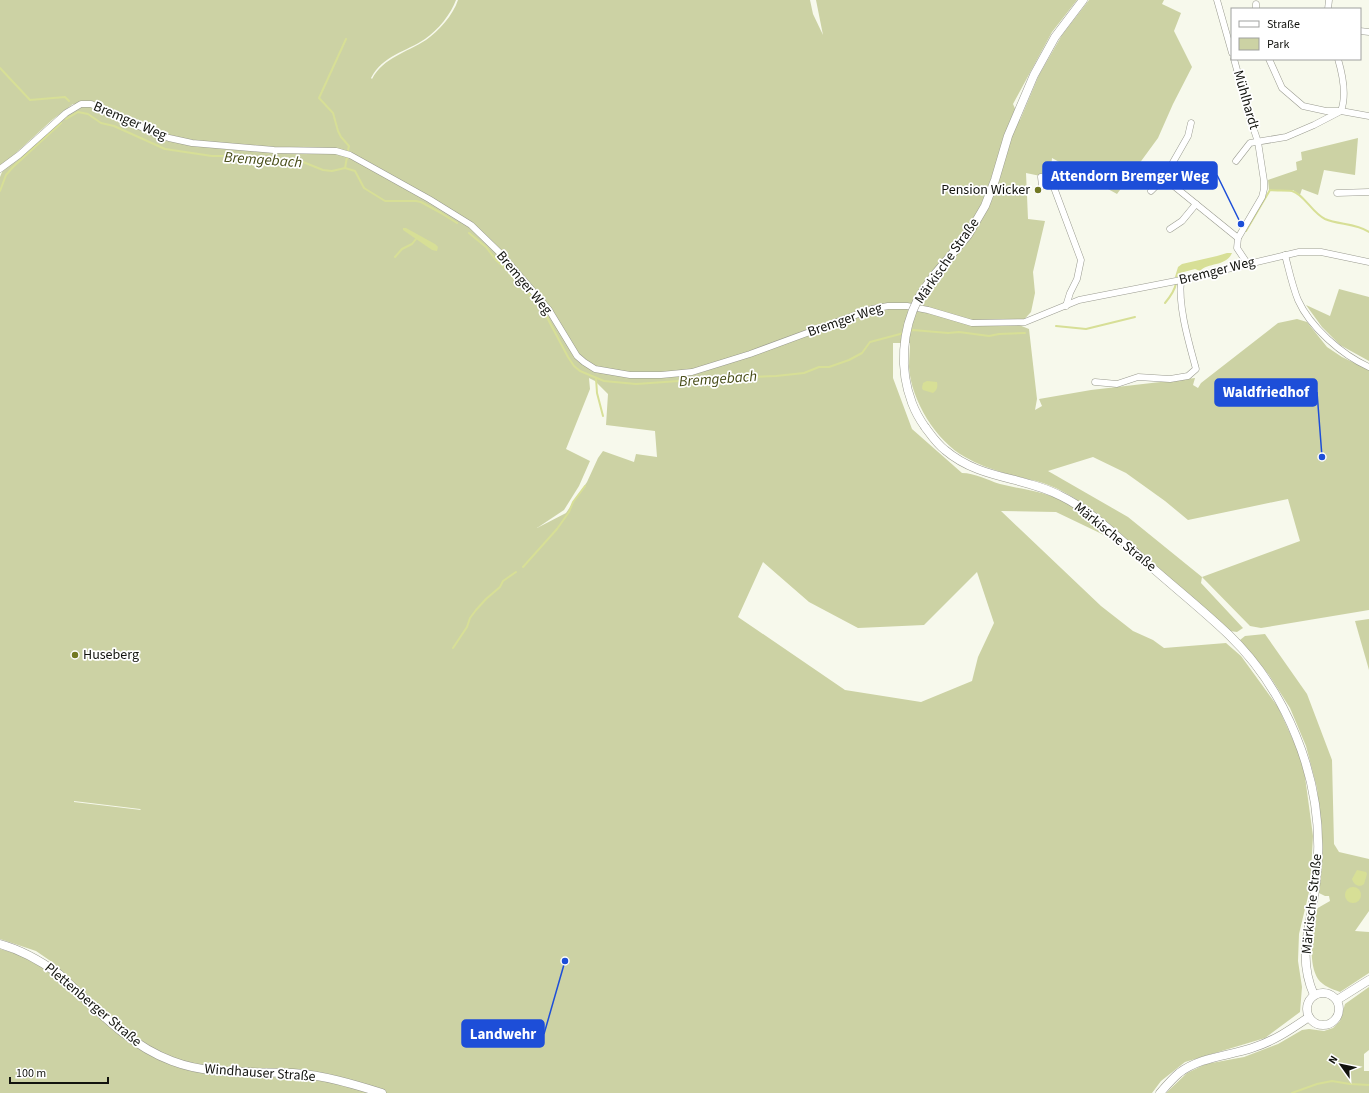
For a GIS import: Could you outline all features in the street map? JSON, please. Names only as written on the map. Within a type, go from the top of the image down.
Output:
[{"type":"main road","name":"Märkische Straße","points":[[1083,0],[1055,37],[1034,75],[1008,136],[995,180],[984,206],[968,235],[936,273],[918,298],[906,333],[903,354],[908,393],[912,404],[925,427],[945,450],[970,466],[989,474],[1046,488],[1077,505],[1139,556],[1229,635],[1264,677],[1282,706],[1296,734],[1306,761],[1314,797],[1318,835],[1318,860],[1305,956],[1307,974],[1314,995]]},
{"type":"main road","name":"Plettenberger Straße","points":[[0,944],[18,950],[60,974],[135,1042],[158,1055],[185,1066]]},
{"type":"main road","points":[[1337,1000],[1369,980]]},
{"type":"main road","points":[[1320,992],[1326,993],[1332,995],[1337,1000],[1339,1011],[1333,1022],[1322,1025],[1317,1024],[1309,1018],[1306,1007],[1314,995],[1320,992]]},
{"type":"main road","points":[[1160,1093],[1171,1080],[1190,1066],[1202,1061],[1269,1042],[1286,1034],[1309,1018]]},
{"type":"main road","name":"Windhauser Straße","points":[[185,1066],[218,1071],[310,1075],[354,1084],[382,1093]]},
{"type":"street","name":"Mühlhardt","points":[[1218,0],[1231,49]]},
{"type":"street","name":"Mühlhardt","points":[[1234,60],[1258,142],[1264,181],[1262,197],[1238,238]]},
{"type":"street","points":[[1269,60],[1282,88],[1303,106],[1326,111],[1340,111],[1369,116]]},
{"type":"street","points":[[1258,142],[1286,137],[1314,125],[1340,111],[1344,103],[1345,90],[1338,60]]},
{"type":"street","name":"Bremger Weg","points":[[0,169],[19,155],[66,113],[77,105],[84,103],[91,104],[154,133],[192,143],[274,150],[336,151],[350,155],[429,199],[470,225],[501,254],[549,310],[577,356],[584,362],[595,369],[630,374],[662,375],[692,372],[750,354],[872,309],[888,306],[907,306],[928,310],[972,323],[1025,322],[1079,300],[1177,281],[1299,252],[1321,252],[1369,262]]},
{"type":"street","points":[[1151,190],[1164,178],[1188,136],[1191,123]]},
{"type":"street","name":"Mühlhardt","points":[[1236,161],[1250,143],[1258,142]]},
{"type":"street","points":[[1042,186],[1041,177],[1048,179],[1053,186],[1081,260],[1077,279],[1070,293],[1066,306]]},
{"type":"street","points":[[1164,178],[1238,238],[1237,248],[1247,264]]},
{"type":"street","points":[[1337,193],[1369,192]]},
{"type":"street","points":[[1170,229],[1182,221],[1196,204]]},
{"type":"street","points":[[1285,255],[1298,301],[1313,324],[1339,350],[1369,367]]},
{"type":"street","points":[[1095,382],[1117,384],[1138,377],[1170,379],[1188,376],[1196,369],[1177,281]]},
{"type":"green space","points":[[0,0],[456,0],[444,21],[435,31],[425,39],[388,59],[376,70],[371,78],[372,79],[389,60],[418,45],[436,32],[449,17],[458,0],[810,0],[813,14],[823,35],[816,0],[1077,0],[1052,32],[1013,104],[1020,120],[1039,75],[1062,35],[1089,0],[1164,0],[1162,4],[1181,13],[1174,31],[1192,67],[1158,138],[1117,194],[1052,158],[1050,178],[1026,173],[1028,219],[1045,221],[1033,272],[1035,293],[1031,312],[1019,325],[1029,329],[1037,399],[1035,410],[1042,406],[1039,399],[1091,390],[1195,378],[1193,385],[1198,388],[1201,383],[1278,323],[1297,319],[1307,322],[1327,347],[1342,357],[1369,370],[1369,610],[1261,628],[1250,626],[1202,577],[1201,583],[1243,628],[1237,632],[1230,631],[1079,501],[1050,485],[1004,473],[970,460],[954,450],[944,441],[927,418],[915,393],[909,367],[910,343],[893,343],[893,378],[912,429],[962,473],[976,475],[1000,484],[1044,494],[1062,500],[1079,512],[1104,535],[1056,512],[1001,511],[1101,606],[1133,631],[1153,640],[1164,648],[1226,643],[1241,656],[1278,707],[1303,762],[1313,836],[1310,888],[1299,934],[1298,961],[1302,987],[1300,1012],[1265,1038],[1185,1062],[1161,1081],[1152,1093],[0,1093],[0,949],[52,968],[52,962],[36,951],[0,939],[0,177],[2,172],[67,114],[85,105],[73,104],[52,120],[5,163],[0,165]],"holes":[[[589,378],[595,381],[608,394],[606,425],[655,431],[657,457],[636,454],[634,462],[603,451],[598,458],[587,482],[566,513],[537,528],[564,510],[579,486],[590,461],[566,449],[590,389]],[[1093,457],[1126,473],[1165,501],[1188,520],[1288,499],[1300,541],[1202,577],[1128,517],[1048,471]],[[763,562],[809,602],[858,628],[924,625],[977,572],[994,623],[978,657],[972,681],[921,702],[845,690],[738,617]],[[74,801],[141,810],[74,802]]]},
{"type":"green space","points":[[1358,138],[1355,175],[1324,170],[1318,195],[1302,189],[1300,195],[1293,190],[1269,190],[1268,180],[1297,170],[1296,162],[1302,160],[1301,152]]},
{"type":"green space","points":[[1339,289],[1369,297],[1369,361],[1340,345],[1322,327],[1306,305],[1330,316]]},
{"type":"green space","points":[[1369,619],[1369,670],[1355,621]]},
{"type":"green space","points":[[1265,634],[1307,694],[1332,760],[1334,844],[1339,852],[1369,859],[1369,911],[1355,931],[1369,932],[1369,973],[1340,992],[1322,984],[1318,979],[1313,964],[1312,945],[1316,909],[1330,901],[1329,896],[1319,893],[1323,848],[1317,788],[1306,746],[1290,708],[1269,675],[1240,640],[1245,636]]},
{"type":"green space","points":[[1369,987],[1369,1050],[1364,1054],[1364,1071],[1369,1071],[1369,1093],[1166,1093],[1187,1073],[1206,1064],[1244,1057],[1278,1044],[1302,1030],[1309,1029],[1324,1031],[1333,1028],[1340,1021],[1345,1004]]},
{"type":"shaded area","points":[[403,228],[406,228],[435,244],[438,247],[437,251],[432,250],[403,230]]},
{"type":"shaded area","points":[[1232,253],[1226,260],[1203,268],[1200,271],[1195,269],[1180,273],[1178,277],[1175,277],[1178,267],[1182,264]]},
{"type":"shaded area","points":[[927,381],[937,382],[937,388],[933,393],[923,390],[922,388],[923,383]]},
{"type":"shaded area","points":[[1357,870],[1366,872],[1367,874],[1364,884],[1360,886],[1355,884],[1352,879]]},
{"type":"shaded area","points":[[1353,887],[1360,892],[1361,895],[1356,902],[1353,903],[1346,898],[1345,895],[1350,888]]},
{"type":"waterway","points":[[346,39],[319,98],[333,113],[338,131],[349,146],[348,150]]},
{"type":"waterway","name":"Bremgebach","points":[[0,68],[30,100],[65,97],[69,101]]},
{"type":"waterway","name":"Bremgebach","points":[[66,119],[78,112],[88,114],[101,123],[114,126],[165,149],[212,156],[298,160],[323,170],[332,171],[345,168],[355,171],[364,188],[385,201],[421,202],[457,223]]},
{"type":"waterway","points":[[0,191],[6,175],[13,167],[61,123]]},
{"type":"waterway","points":[[345,168],[347,157]]},
{"type":"waterway","name":"Bremgebach","points":[[1246,231],[1270,190],[1292,191],[1300,196],[1316,213],[1325,219],[1359,227],[1369,232]]},
{"type":"waterway","name":"Bremgebach","points":[[469,233],[486,247],[496,260],[541,306],[574,366],[580,371],[604,381],[636,384],[804,373],[819,367],[829,367],[849,360],[862,353],[870,342],[904,333]]},
{"type":"waterway","points":[[395,257],[402,249],[412,244],[416,239]]},
{"type":"waterway","name":"Bremgebach","points":[[1165,303],[1175,288],[1176,283]]},
{"type":"waterway","name":"Bremgebach","points":[[1056,326],[1086,329],[1135,317]]},
{"type":"waterway","name":"Bremgebach","points":[[910,331],[948,333],[959,332],[989,336],[1025,333]]},
{"type":"waterway","points":[[596,378],[597,393],[603,416]]},
{"type":"waterway","points":[[523,567],[557,529],[569,512],[573,502],[585,486]]},
{"type":"waterway","points":[[453,648],[476,610],[500,587],[503,581],[516,572]]},
{"type":"waterway","points":[[1292,1093],[1317,1084],[1332,1081],[1369,1085]]},
{"type":"place","name":"Pension Wicker","points":[[1038,190]]},
{"type":"place","name":"Attendorn Bremger Weg","points":[[1241,224]]},
{"type":"place","name":"Waldfriedhof","points":[[1322,457]]},
{"type":"place","name":"Huseberg","points":[[75,655]]},
{"type":"place","name":"Landwehr","points":[[565,961]]}]
